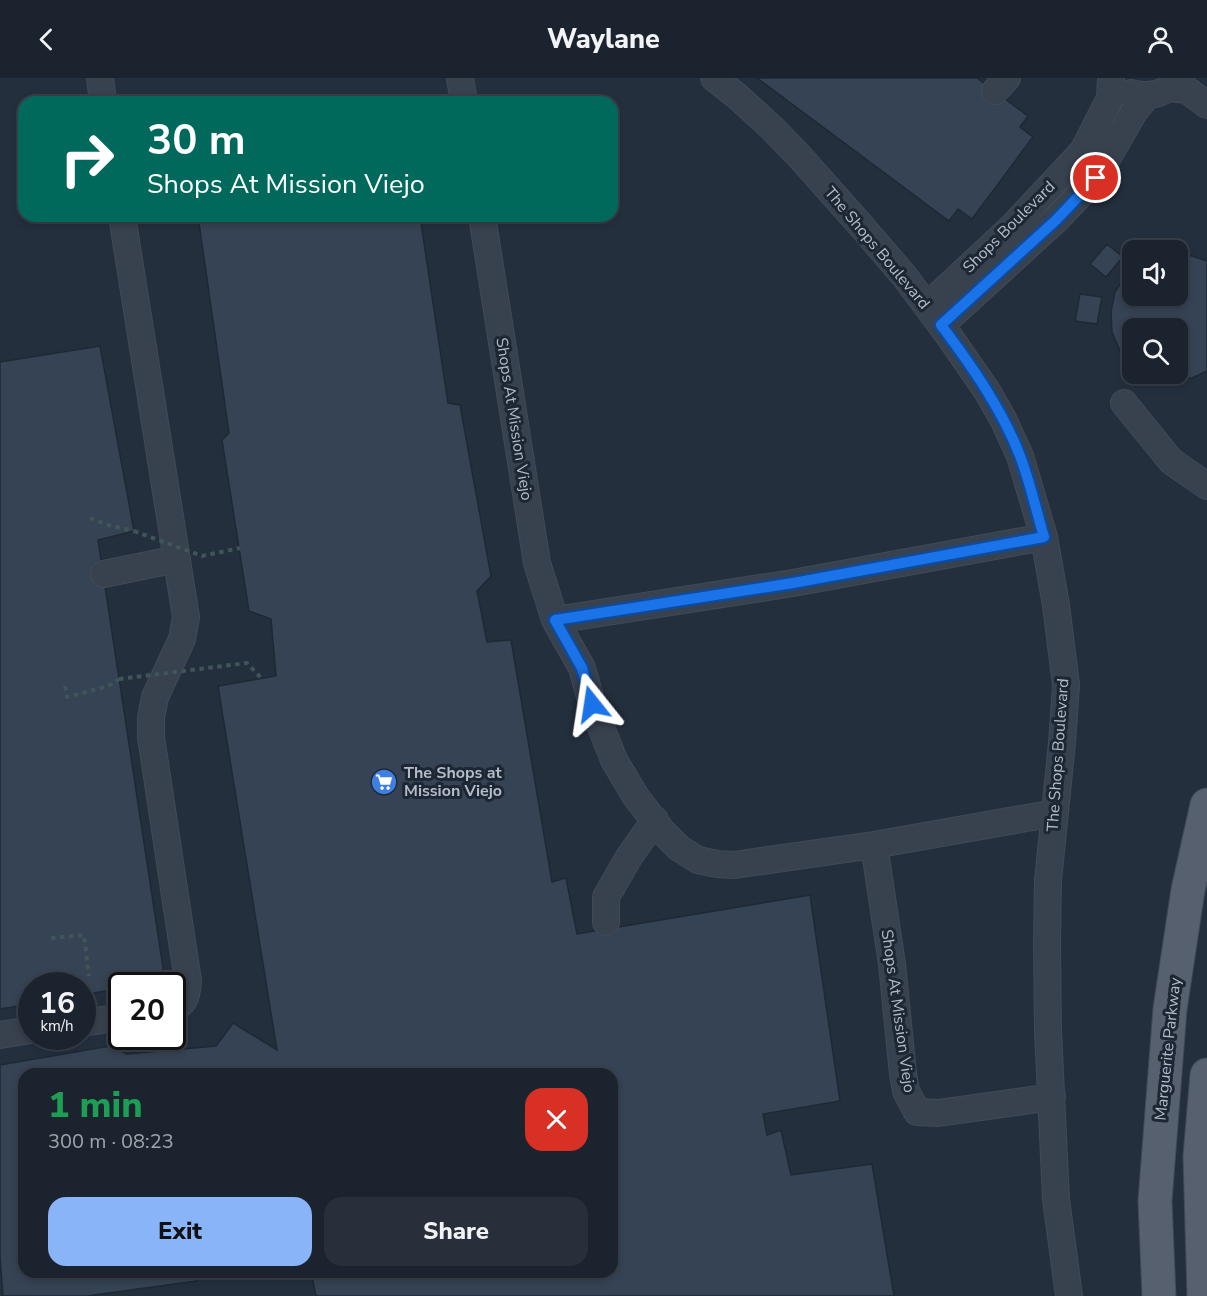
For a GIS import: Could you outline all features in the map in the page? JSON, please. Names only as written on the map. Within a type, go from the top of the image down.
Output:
[{"type":"main road","name":"Marguerite Parkway","points":[[1159,1296],[1155,1201],[1170,1009],[1188,890],[1207,806]]},
{"type":"main road","points":[[1204,1296],[1200,1156],[1207,1075]]},
{"type":"street","points":[[99,78],[102,96]]},
{"type":"street","points":[[460,78],[463,96]]},
{"type":"street","name":"The Shops Boulevard","points":[[714,78],[773,129],[800,157],[864,229],[934,315],[987,391],[1003,419],[1020,456],[1044,537],[1056,605],[1066,685],[1048,891],[1048,1031],[1056,1199],[1069,1296]]},
{"type":"street","name":"Shops Boulevard","points":[[934,315],[1083,152],[1110,98],[1111,78]]},
{"type":"street","name":"Shops Boulevard","points":[[1111,78],[1119,86],[1131,92],[1165,87],[1187,90],[1207,105]]},
{"type":"street","name":"Shops Boulevard","points":[[934,315],[1056,220],[1096,178],[1134,112],[1165,87]]},
{"type":"street","points":[[123,222],[186,617],[182,639],[155,697],[151,737],[188,981],[186,999]]},
{"type":"street","name":"Shops At Mission Viejo","points":[[483,222],[537,563],[555,620],[582,668],[592,704],[614,760],[636,797],[663,832],[679,848],[698,860],[734,865],[873,845],[1055,813]]},
{"type":"street","points":[[1124,403],[1171,461],[1207,486]]},
{"type":"street","points":[[555,620],[793,583],[1044,537]]},
{"type":"street","points":[[104,574],[177,559]]},
{"type":"street","points":[[606,922],[606,897],[629,857],[655,820]]},
{"type":"street","name":"Shops At Mission Viejo","points":[[873,845],[892,964],[903,1074],[906,1091],[917,1112],[938,1113],[1052,1097]]},
{"type":"street","points":[[0,1035],[18,1032]]},
{"type":"path","points":[[90,518],[202,555],[240,548]]},
{"type":"path","points":[[65,686],[67,697],[108,686],[119,679],[247,663],[261,678]]},
{"type":"path","points":[[51,938],[84,935],[89,972]]},
{"type":"building","points":[[757,78],[977,78],[1028,116],[1020,127],[1033,137],[972,219],[958,209],[949,221]]},
{"type":"building","name":"The Shops at Mission Viejo","points":[[199,222],[421,222],[448,403],[460,405],[491,576],[477,591],[487,642],[511,640],[552,882],[566,878],[577,934],[810,895],[840,1101],[763,1114],[767,1135],[781,1130],[791,1175],[872,1164],[894,1296],[316,1296],[312,1278],[618,1278],[618,1068],[18,1068],[18,1278],[198,1278],[196,1281],[87,1296],[3,1296],[0,1256],[0,1065],[108,1046],[108,1050],[118,1050],[127,1054],[216,1046],[233,1023],[277,1050],[218,686],[276,676],[271,619],[249,611],[222,440],[229,433]]},
{"type":"building","points":[[1107,244],[1122,256],[1106,277],[1090,264]]},
{"type":"building","points":[[1188,255],[1207,261],[1207,371],[1188,378],[1188,318],[1122,318],[1122,353],[1112,332],[1111,312],[1115,292],[1122,282],[1122,306],[1188,306]]},
{"type":"building","points":[[1080,294],[1102,297],[1097,324],[1075,321]]},
{"type":"building","points":[[100,346],[134,531],[98,540],[164,972],[108,972],[108,990],[96,993],[96,972],[18,972],[18,1006],[0,1009],[0,362]]},
{"type":"place","name":"The Shops at Mission Viejo","points":[[384,782]]},
{"type":"route","points":[[592,704],[582,668],[555,620],[793,583],[1044,537],[1020,456],[1003,419],[987,391],[941,325],[1056,220],[1096,178]]}]
